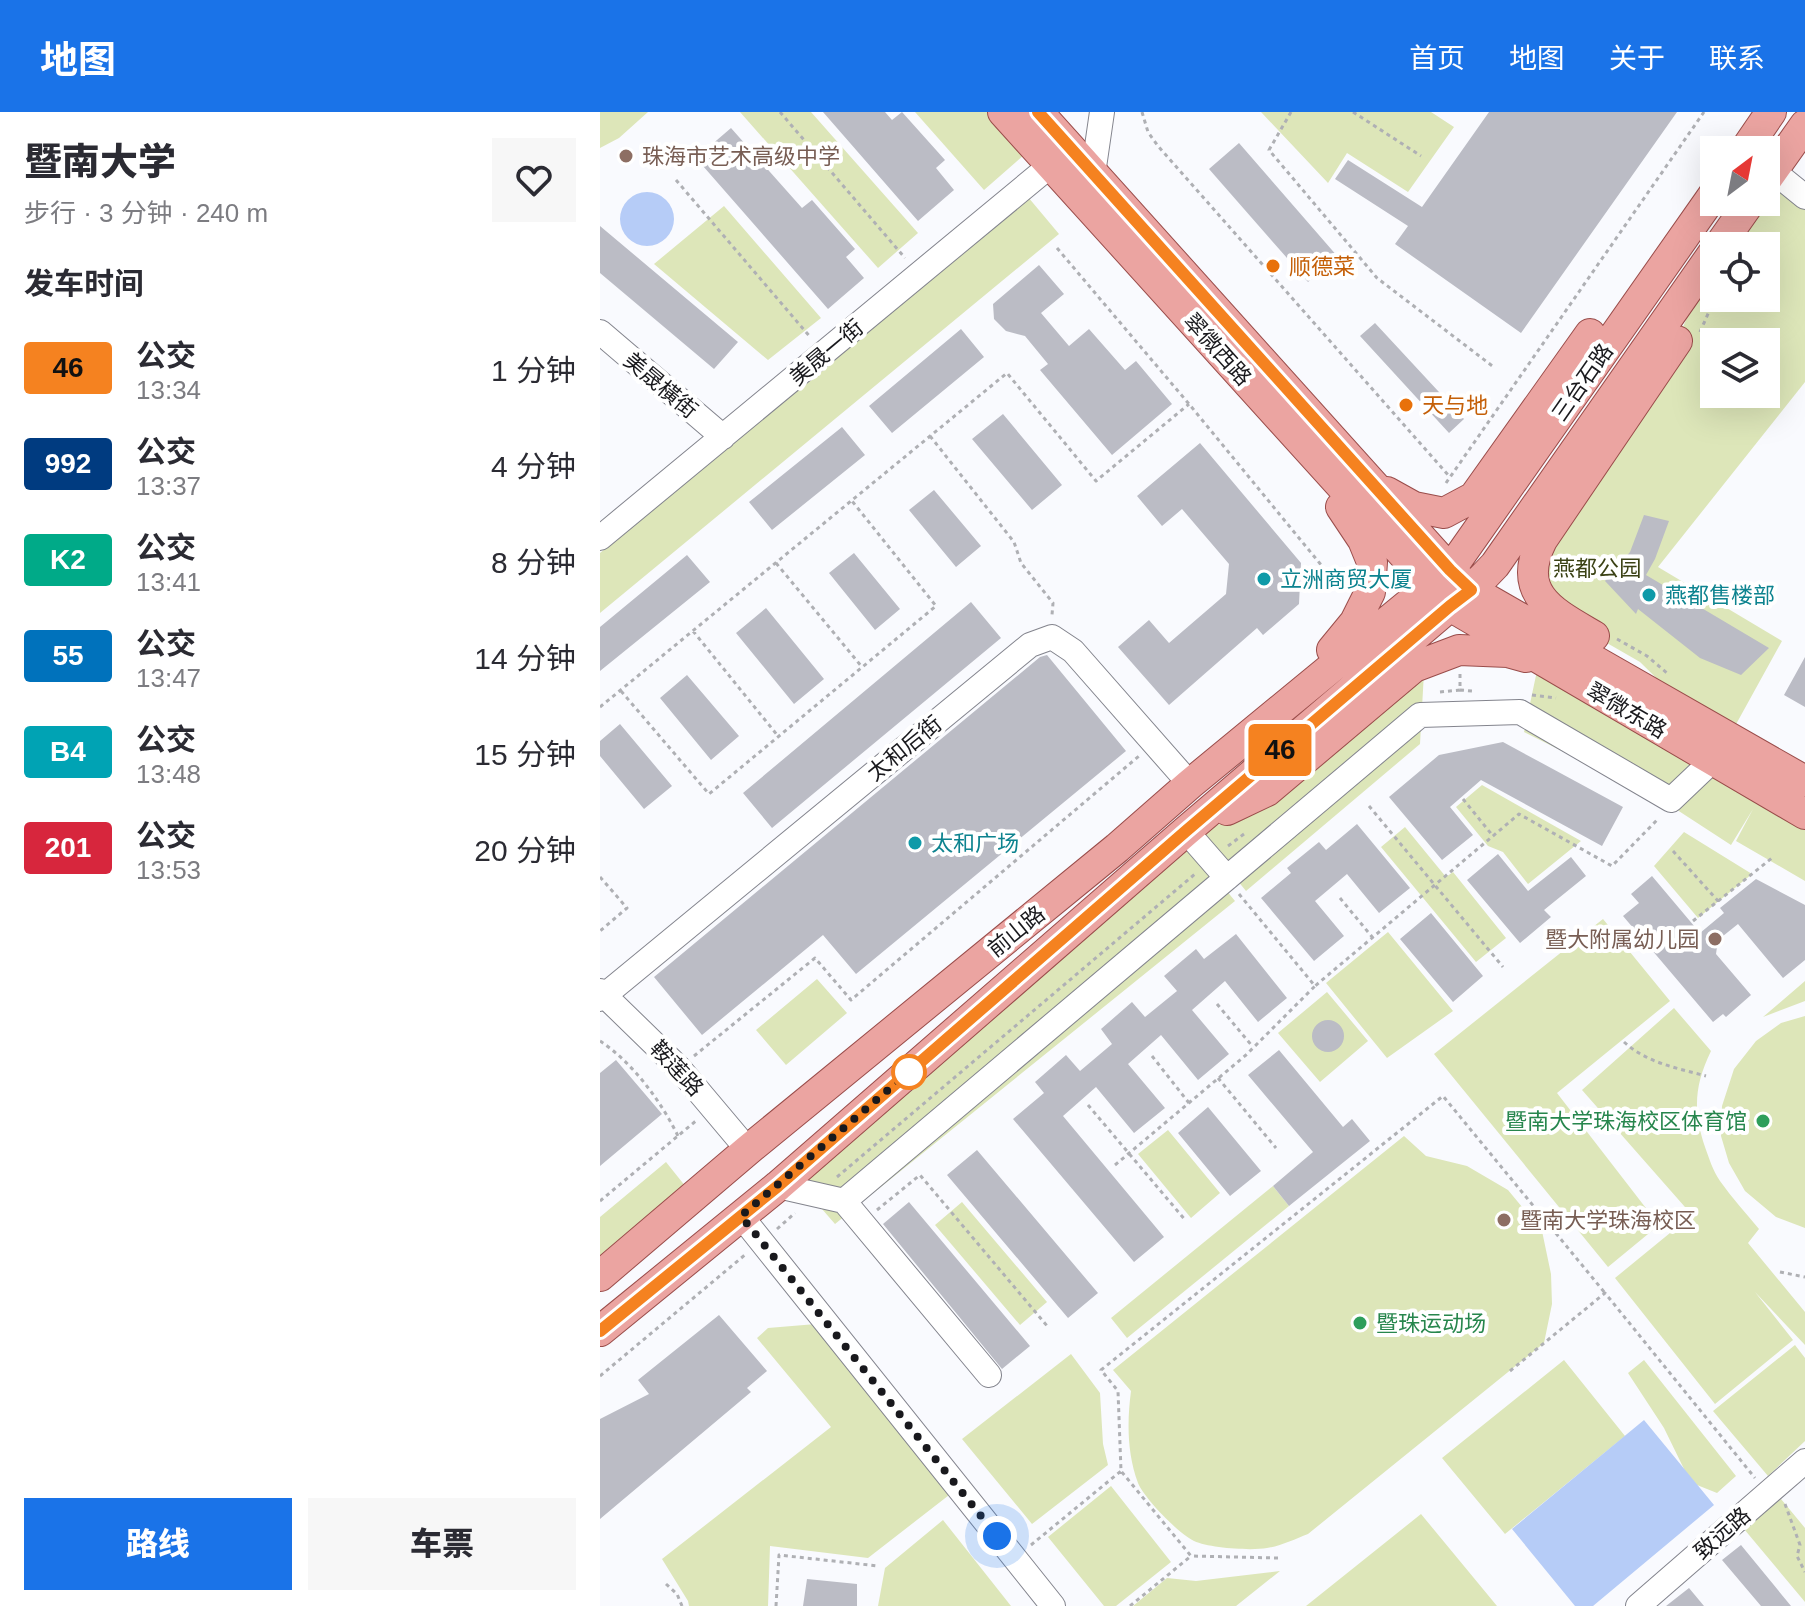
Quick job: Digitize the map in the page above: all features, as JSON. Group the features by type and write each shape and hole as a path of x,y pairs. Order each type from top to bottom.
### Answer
{"main road":[{"name":"翠微西路","path":"1003,112 1292,431 1451,588"},
{"name":"翠微西路","path":"1038,112 1372,484 1451,588"},
{"path":"1755,136 1771,112"},
{"path":"1780,160 1805,125"},
{"path":"1372,484 1414,507 1444,513 1474,497 1610,305 1700,210"},
{"name":"三台石路","path":"1451,588 1700,214"},
{"name":"三台石路","path":"1451,588 1495,565 1700,272"},
{"path":"1698,719 1640,662 1560,616 1543,600 1532,577 1542,540 1678,339 1700,287"},
{"path":"1284,707 1355,622 1370,592 1372,562 1363,540 1292,431"},
{"name":"翠微东路","path":"1451,588 1551,665 1805,814"},
{"name":"翠微东路","path":"1451,588 1698,719 1805,781"},
{"name":"前山路","path":"600,1276 1284,707 1451,588"},
{"name":"前山路","path":"600,1331 778,1186 1186,831 1451,588"},
{"path":"1186,831 1267,791 1414,667 1459,650 1508,652 1551,665"}],"street":[{"path":"1093,174 1102,112"},
{"name":"美晟一街","path":"600,538 1051,165"},
{"path":"1780,182 1805,197"},
{"name":"美晟橫街","path":"600,332 723,437"},
{"path":"1052,637 1073,651 1190,784"},
{"name":"太和后街","path":"601,995 1030,645 1052,637"},
{"path":"844,1201 1420,715 1520,712 1671,800 1713,760"},
{"path":"1186,831 1227,878"},
{"name":"鞍莲路","path":"601,995 679,1068 748,1150"},
{"path":"778,1186 844,1201 989,1375"},
{"path":"741,1216 1053,1606"},
{"name":"致远路","path":"1638,1606 1805,1461"}],"path":[{"path":"780,112 919,274"},
{"path":"1142,112 1148,132 1158,146 1450,477"},
{"path":"1291,112 1269,150 1377,278 1495,368"},
{"path":"1353,112 1421,156"},
{"path":"1444,513 1439,492 1704,112"},
{"path":"676,180 824,353"},
{"path":"1057,248 1331,577 1370,592"},
{"path":"1697,338 1709,312"},
{"path":"600,707 1007,373 1096,481 1189,404"},
{"path":"930,436 1014,542 1021,563 1053,603 1052,637"},
{"path":"620,691 709,794 936,606 852,501"},
{"path":"776,563 862,667"},
{"path":"693,631 778,736"},
{"path":"1608,633 1647,656 1668,675"},
{"path":"679,1068 815,958 851,1000 1154,743"},
{"path":"1463,799 1493,836"},
{"path":"1115,1165 1254,1048 1315,986 1519,814 1612,866 1657,821 1671,800"},
{"path":"1369,806 1503,967"},
{"path":"1673,851 1718,901"},
{"path":"1693,921 1772,858"},
{"path":"600,877 627,908 600,931"},
{"path":"1227,878 1315,986"},
{"path":"1340,898 1373,938"},
{"path":"1217,1004 1254,1048"},
{"path":"600,1041 619,1054 667,1113 678,1136"},
{"path":"1624,1042 1659,1063 1706,1076"},
{"path":"1152,1056 1189,1103"},
{"path":"1218,1078 1276,1148"},
{"path":"1191,1556 1121,1471 1118,1391 1101,1370 1443,1096 1786,1506 1800,1545 1797,1556 1805,1572"},
{"path":"1088,1105 1186,1221"},
{"path":"600,1201 712,1107"},
{"path":"862,1223 920,1175 1048,1327"},
{"path":"1780,1272 1805,1277"},
{"path":"1510,1371 1605,1293"},
{"path":"1015,1558 1121,1471"},
{"path":"776,1606 779,1555 878,1566"},
{"path":"1130,1606 1191,1556 1278,1558"},
{"path":"666,1584 677,1594 682,1606"}],"green space":[{"path":"600,112 648,112 619,138 600,148"},
{"path":"740,112 811,112 918,233 878,268"},
{"path":"915,112 988,112 1025,154 984,190"},
{"path":"1261,112 1431,112 1454,127 1408,192 1347,153 1328,183"},
{"name":"燕都公园","path":"1780,187 1805,197 1805,382 1658,567 1782,641 1729,737 1698,719 1640,662 1560,616 1536,557 1678,339 1700,286 1700,312 1780,312 1780,232 1729,232 1741,216 1780,216"},
{"path":"1028,197 1059,234 600,613 600,553"},
{"path":"724,206 821,318 768,360 654,264"},
{"path":"1538,666 1805,824 1805,881 1736,841 1753,809 1731,845 1668,804 1524,732"},
{"path":"1424,672 1420,744 1246,891 1199,833 1268,803"},
{"path":"1482,785 1581,841 1528,884 1503,852 1488,846 1456,807"},
{"path":"1405,827 1446,877 1453,872 1506,938 1476,962 1381,847"},
{"path":"1684,832 1752,874 1698,918 1654,866"},
{"path":"1184,839 1235,901 835,1224 795,1178"},
{"path":"1603,919 1670,1001 1557,1093 1659,1225 1608,1267 1434,1054"},
{"path":"1388,932 1453,1011 1387,1058 1326,983"},
{"path":"817,979 847,1013 786,1065 756,1030"},
{"path":"1805,981 1805,1001 1763,1017"},
{"path":"1327,992 1368,1041 1320,1082 1278,1033"},
{"path":"1674,1008 1711,1051 1698,1087 1697,1110 1701,1134 1713,1169 1759,1229 1748,1243 1805,1312 1805,1345 1755,1292 1793,1340 1715,1404 1615,1278 1692,1215 1582,1090"},
{"name":"暨南大学珠海校区体育馆","path":"1805,1016 1805,1228 1776,1217 1745,1191 1729,1163 1721,1136 1722,1106 1734,1069 1756,1041 1781,1023"},
{"path":"1168,1130 1220,1193 1191,1218 1138,1154"},
{"name":"暨珠运动场","path":"1404,1136 1426,1156 1467,1166 1508,1190 1542,1231 1551,1274 1552,1304 1544,1343 1308,1534 1260,1549 1219,1547 1194,1541 1163,1515 1138,1483 1129,1437 1131,1391 1113,1370"},
{"path":"666,1162 686,1187 600,1258 600,1217"},
{"path":"1273,1186 1289,1206 1127,1338 1111,1318"},
{"path":"962,1202 1047,1302 1020,1325 935,1225"},
{"path":"816,1324 953,1492 868,1558 770,1546 768,1606 689,1606 662,1559 831,1427 757,1338 768,1328"},
{"path":"1795,1345 1805,1358 1805,1441 1768,1476 1713,1411"},
{"path":"1071,1354 1100,1393 1103,1444 1108,1465 1032,1524 962,1439"},
{"path":"1564,1360 1625,1436 1505,1534 1442,1458"},
{"path":"1644,1360 1736,1476 1717,1493 1697,1485 1685,1471 1664,1428 1628,1373"},
{"path":"1111,1486 1171,1562 1116,1606 1104,1606 1048,1537"},
{"path":"1781,1499 1805,1528 1805,1602 1744,1529"},
{"path":"1421,1514 1497,1606 1306,1606"},
{"path":"943,1520 1011,1606 878,1606 885,1568"},
{"path":"1280,1571 1236,1606 1133,1606 1167,1578 1196,1581"}],"water":[{"path":"647,192 666,200 674,219 666,238 647,246 628,238 620,219 628,200"},
{"path":"1644,1420 1714,1505 1593,1606 1575,1606 1512,1529"}],"building":[{"path":"823,112 885,112 892,120 902,112 945,160 936,168 954,190 918,221"},
{"path":"1489,112 1677,112 1521,333 1395,244 1408,226 1335,179 1348,160 1422,207"},
{"path":"731,128 802,208 812,200 855,249 846,257 864,278 828,309 696,158"},
{"path":"1239,143 1338,257 1308,282 1209,169"},
{"path":"600,226 738,342 714,369 600,273"},
{"path":"1039,265 1064,294 1041,313 1069,346 1089,329 1125,370 1136,361 1172,404 1112,455 1040,370 1048,364 1025,336 1006,331 994,319 993,304"},
{"path":"1375,323 1464,419 1449,433 1360,336"},
{"path":"961,329 984,357 892,433 869,406"},
{"path":"1003,414 1062,485 1032,510 972,439"},
{"path":"842,427 865,455 772,530 749,502"},
{"name":"立洲商贸大厦","path":"1200,443 1301,563 1299,604 1263,635 1257,628 1169,705 1118,647 1149,620 1169,643 1226,594 1229,564 1182,509 1162,526 1137,496"},
{"path":"934,490 981,546 956,567 909,510"},
{"name":"燕都售楼部","path":"1644,515 1669,521 1646,575 1769,648 1741,675 1700,658 1638,609 1636,614 1605,581 1630,552"},
{"path":"854,553 900,609 875,630 829,573"},
{"path":"687,555 710,582 600,671 600,627"},
{"path":"971,602 1001,638 772,828 743,793"},
{"path":"766,608 824,679 794,704 736,633"},
{"name":"太和广场","path":"1047,655 1126,751 856,974 823,935 702,1035 654,977 1040,657"},
{"path":"1805,657 1805,707 1784,695"},
{"path":"687,675 739,736 711,760 660,698"},
{"path":"620,724 672,786 644,809 600,756 600,741"},
{"path":"1503,742 1623,807 1602,846 1481,780 1450,807 1473,835 1442,860 1389,797 1439,755"},
{"path":"1357,824 1410,888 1379,913 1347,874 1315,901 1344,936 1314,961 1261,898 1291,873 1287,868 1319,842 1326,850"},
{"path":"1498,854 1528,891 1571,857 1586,876 1544,910 1551,917 1520,943 1467,880"},
{"path":"1652,876 1700,933 1724,913 1720,908 1756,879 1805,905 1805,960 1783,978 1738,924 1718,940 1716,954 1751,995 1726,1017 1723,1014 1713,1022 1623,916 1639,903 1631,894"},
{"path":"1431,913 1483,976 1453,1002 1400,939"},
{"path":"1236,934 1287,998 1258,1022 1225,981 1192,1010 1229,1054 1198,1080 1161,1035 1128,1064 1165,1108 1134,1133 1096,1087 1063,1116 1164,1237 1134,1262 1013,1119 1044,1093 1035,1082 1066,1055 1080,1071 1112,1044 1101,1029 1132,1002 1145,1017 1177,991 1164,976 1196,949 1204,959"},
{"path":"1328,1020 1339,1025 1344,1036 1339,1047 1328,1052 1317,1047 1312,1036 1317,1025"},
{"path":"1279,1050 1343,1127 1352,1119 1370,1141 1289,1206 1273,1186 1313,1152 1248,1075"},
{"path":"616,1060 662,1114 600,1166 600,1073"},
{"path":"1208,1107 1261,1171 1230,1196 1178,1133"},
{"path":"977,1150 1098,1293 1068,1318 947,1175"},
{"path":"909,1202 1030,1346 1002,1369 883,1224"},
{"path":"719,1315 767,1371 747,1388 751,1392 600,1519 600,1419 649,1394 638,1380"},
{"path":"1741,1545 1791,1606 1761,1606 1722,1560"},
{"path":"807,1579 857,1584 857,1606 803,1606"},
{"path":"1689,1588 1704,1606 1666,1606"}],"bus line":[{"name":"46","path":"600,1331 778,1186 1186,831 1471,590 1038,112"}],"place":[{"name":"珠海市艺术高级中学","path":"626,156"},
{"name":"顺德菜","path":"1273,266"},
{"name":"天与地","path":"1406,405"},
{"name":"立洲商贸大厦","path":"1264,579"},
{"name":"燕都售楼部","path":"1649,595"},
{"name":"太和广场","path":"915,843"},
{"name":"暨大附属幼儿园","path":"1715,939"},
{"name":"暨南大学珠海校区体育馆","path":"1763,1121"},
{"name":"暨南大学珠海校区","path":"1504,1220"},
{"name":"暨珠运动场","path":"1360,1323"}],"route":[{"path":"909,1072 741,1216 997,1536"}]}
